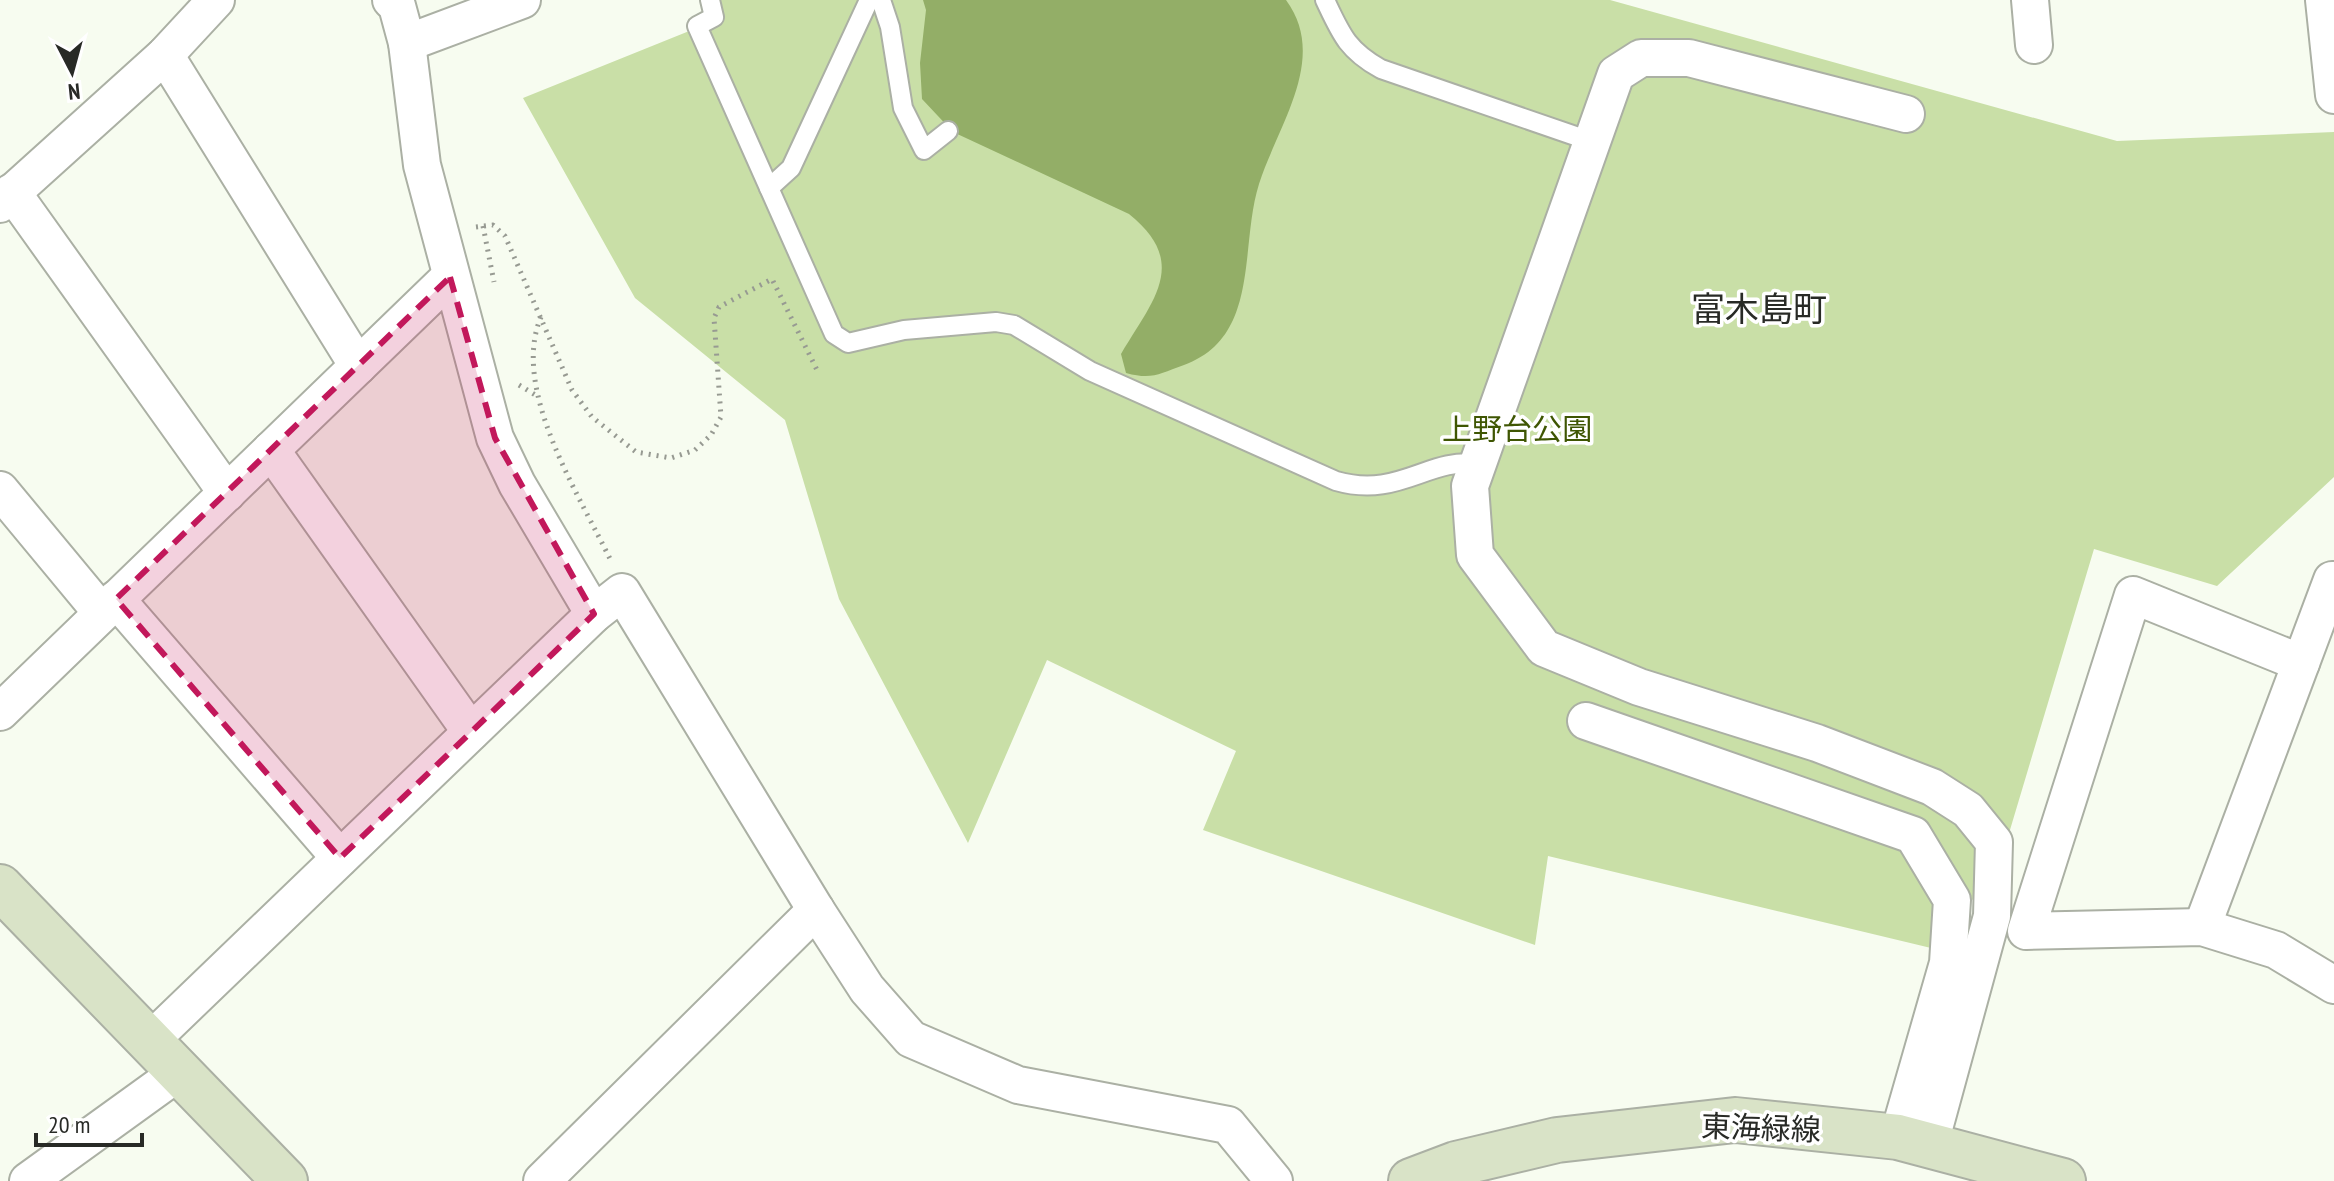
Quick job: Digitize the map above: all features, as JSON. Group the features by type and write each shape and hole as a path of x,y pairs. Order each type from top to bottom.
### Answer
{"main road":[{"path":"0,887 285,1181"},
{"name":"東海緑線","path":"1411,1181 1456,1164 1557,1140 1721,1121 1914,1140 2063,1181"}],"street":[{"path":"216,0 165,55 6,198 227,493"},
{"path":"391,0 397,6 407,43 422,165 450,277 495,438 517,484 608,603 867,989 911,1039 1018,1085 1228,1125 1274,1181"},
{"path":"407,43 522,0"},
{"path":"2030,0 2034,45"},
{"path":"2324,0 2334,95"},
{"path":"165,55 358,366"},
{"path":"1906,114 1689,58 1641,58 1616,74 1470,486 1475,555 1544,648 1639,687 1817,743 1932,787 1968,810 1994,842 1992,916 1914,1140"},
{"path":"0,712 450,277"},
{"path":"271,450 471,732"},
{"path":"0,490 340,858"},
{"path":"2202,927 2332,580 2334,583"},
{"path":"2301,663 2133,595 2039,882 2026,931 2202,927 2276,950 2334,985"},
{"path":"28,1181 165,1056 340,858 608,603"},
{"path":"1586,721 1913,835 1952,900 1948,963 1914,1140"},
{"path":"542,1181 816,910"}],"lane":[{"path":"710,0 714,17 697,26 834,334 848,343 904,330 996,322 1014,325 1090,371 1355,487 1383,487 1459,461 1478,464"},
{"path":"769,188 791,168 869,0"},
{"path":"881,0 890,27 903,108 924,150 948,131"},
{"path":"1325,0 1342,38 1357,56 1381,69 1590,141"}],"path":[{"path":"439,232 493,225 505,236 572,390 592,417 636,452 671,458 695,450 711,435 721,417 714,318 719,307 772,279 818,372"},
{"path":"541,317 533,335 534,373 541,412 618,575 608,603"}],"highlighted area":[{"path":"450,277 495,438 594,614 340,858 116,599"}],"green space":[{"name":"上野台公園","path":"714,0 1610,0 2117,141 2334,132 2334,477 2217,586 2094,549 1998,870 1931,948 1548,856 1535,945 1203,830 1236,751 1047,660 968,843 839,599 785,420 635,298 523,98 724,17"}],"shaded area":[{"path":"923,0 1286,0 1298,22 1303,45 1296,92 1259,184 1243,288 1236,312 1225,334 1209,352 1155,375 1126,373 1121,354 1154,299 1160,282 1162,266 1158,249 1129,214 953,132 922,99 920,63 926,10"}],"district":[{"name":"富木島町","path":"1759,308"}]}
